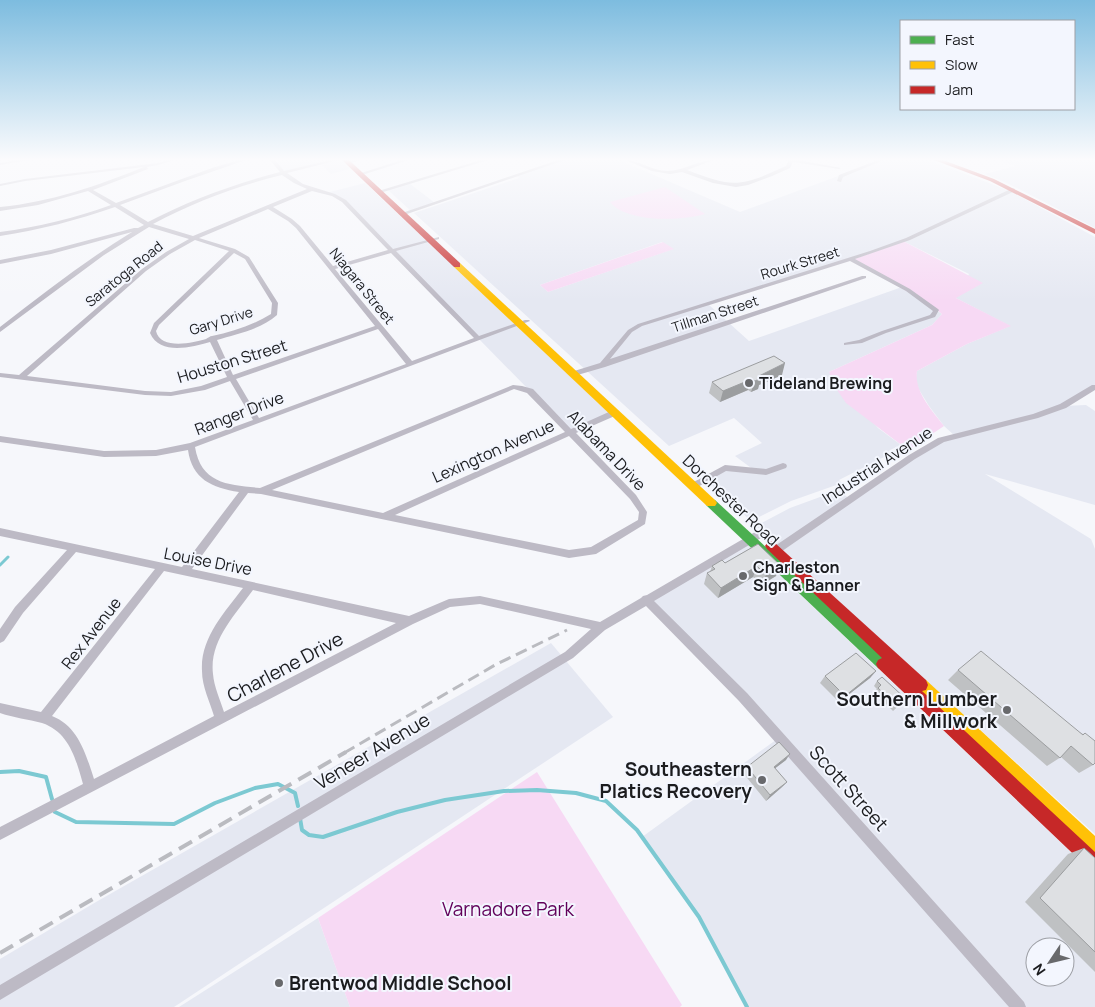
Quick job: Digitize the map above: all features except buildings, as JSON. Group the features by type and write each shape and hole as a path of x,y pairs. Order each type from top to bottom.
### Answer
{"main road":[{"name":"Dorchester Road","path":"398,207 754,537 1095,847"},
{"path":"1046,207 1095,232"},
{"name":"Dorchester Road","path":"578,373 614,413 697,484"},
{"name":"Dorchester Road","path":"772,553 1095,863"}],"street":[{"path":"0,209 19,207"},
{"path":"0,234 50,226 114,207"},
{"name":"Gary Drive","path":"119,207 149,225 233,250 248,258 275,303 276,310 274,314 264,321 186,345 173,346 159,341 153,335 152,330 156,324 233,250"},
{"path":"0,330 95,258 149,225 185,207"},
{"name":"Saratoga Road","path":"21,377 144,270 192,239 269,207"},
{"name":"Niagara Street","path":"269,207 290,220 410,364"},
{"path":"350,207 478,339"},
{"path":"405,213 423,207"},
{"name":"Rourk Street","path":"602,365 630,331 640,325 852,260 908,239 977,207"},
{"path":"0,262 101,240 149,225"},
{"path":"331,268 433,239"},
{"path":"846,344 860,342 884,332 925,320 933,316 936,310 908,290 852,260"},
{"name":"Tillman Street","path":"578,373 864,277"},
{"name":"Ranger Drive","path":"0,438 104,454 156,453 191,446 523,322"},
{"name":"Houston Street","path":"0,375 145,394 171,394 202,388 378,327"},
{"path":"212,338 231,377 257,421"},
{"name":"Alabama Drive","path":"191,446 196,465 204,477 220,485 261,491 569,554 593,551 642,522 643,512 633,497 530,391 513,387 261,491"},
{"name":"Industrial Avenue","path":"772,553 912,457 941,440 1035,416 1063,406 1095,387"},
{"name":"Lexington Avenue","path":"384,516 614,413"},
{"path":"697,484 725,468 766,472 783,466"},
{"path":"185,571 245,490"},
{"name":"Louise Drive","path":"0,532 162,568 251,585 409,622"},
{"name":"Veneer Avenue","path":"0,993 569,655 601,627 754,537"},
{"path":"0,638 19,610 74,548"},
{"name":"Rex Avenue","path":"43,718 162,568"},
{"path":"221,720 210,686 206,660 215,635 251,585"},
{"name":"Scott Street","path":"646,599 743,697 1019,1007"},
{"name":"Charlene Drive","path":"0,834 449,603 480,600 601,627"},
{"path":"0,708 14,713 43,718 66,730 74,742 90,788"}],"shaded area":[{"path":"350,207 390,207 610,414 571,433"},
{"path":"407,207 423,207 411,211"},
{"path":"432,207 728,207 740,212 754,207 1040,207 1095,237 1095,387 1064,406 1086,405 1095,411 1095,505 985,474 1091,539 1095,549 1095,834 756,526 790,508 831,493 839,491 850,499 912,457 955,436 944,426 915,383 917,371 967,344 1010,326 956,298 969,274 903,241 708,304 749,341 902,287 942,314 932,325 829,372 878,428 901,445 890,450 884,457 839,480 842,483 791,501 751,521 705,479 720,470 754,470 735,456 762,443 734,418 669,446 414,213","holes":["662,242 673,249 548,292 540,285"]},
{"path":"1054,207 1095,207 1095,228"},
{"path":"745,542 1095,875 1095,1007 747,1007 699,917 642,837 780,737 646,599"},
{"path":"551,643 613,717 174,1007 0,1007 0,959 96,902"},
{"name":"Brentwod Middle School","path":"318,918 350,1007 179,1007 256,958"}],"green space":[{"path":"616,207 695,207 705,214 669,219 641,217"},
{"path":"903,241 983,283 956,298 1011,326 967,344 917,371 918,386 921,393 944,426 908,450 846,403 835,387 829,372 932,325 942,314 931,305 852,260"},
{"path":"663,242 674,249 548,292 540,285"},
{"name":"Varnadore Park","path":"537,772 682,1005 680,1007 350,1007 318,918"}],"waterway":[{"path":"0,565 8,557"},
{"path":"0,772 19,771 46,777 52,799"},
{"path":"55,812 76,822 174,824 215,803 255,788 278,784 295,793 298,806"},
{"path":"300,818 302,830 309,835 323,837 397,812 445,800 504,791 537,790 576,793 606,801 637,830 699,917 747,1007"}],"railway":[{"path":"344,753 495,665 567,630"},
{"path":"0,953 346,752"}],"traffic: fast":[{"path":"711,503 883,664"}],"traffic: slow":[{"path":"457,265 711,503"},
{"path":"921,685 1095,847"}],"traffic: jam":[{"path":"395,207 457,265"},
{"path":"1045,207 1095,232"},
{"path":"771,546 921,685"},
{"path":"883,664 1095,863"}],"place":[{"name":"Tideland Brewing","path":"749,383"},
{"name":"Charleston Sign & Banner","path":"743,576"},
{"name":"Southern Lumber & Millwork","path":"1007,710"},
{"name":"Southeastern Platics Recovery","path":"762,780"},
{"name":"Brentwod Middle School","path":"279,983"}]}
